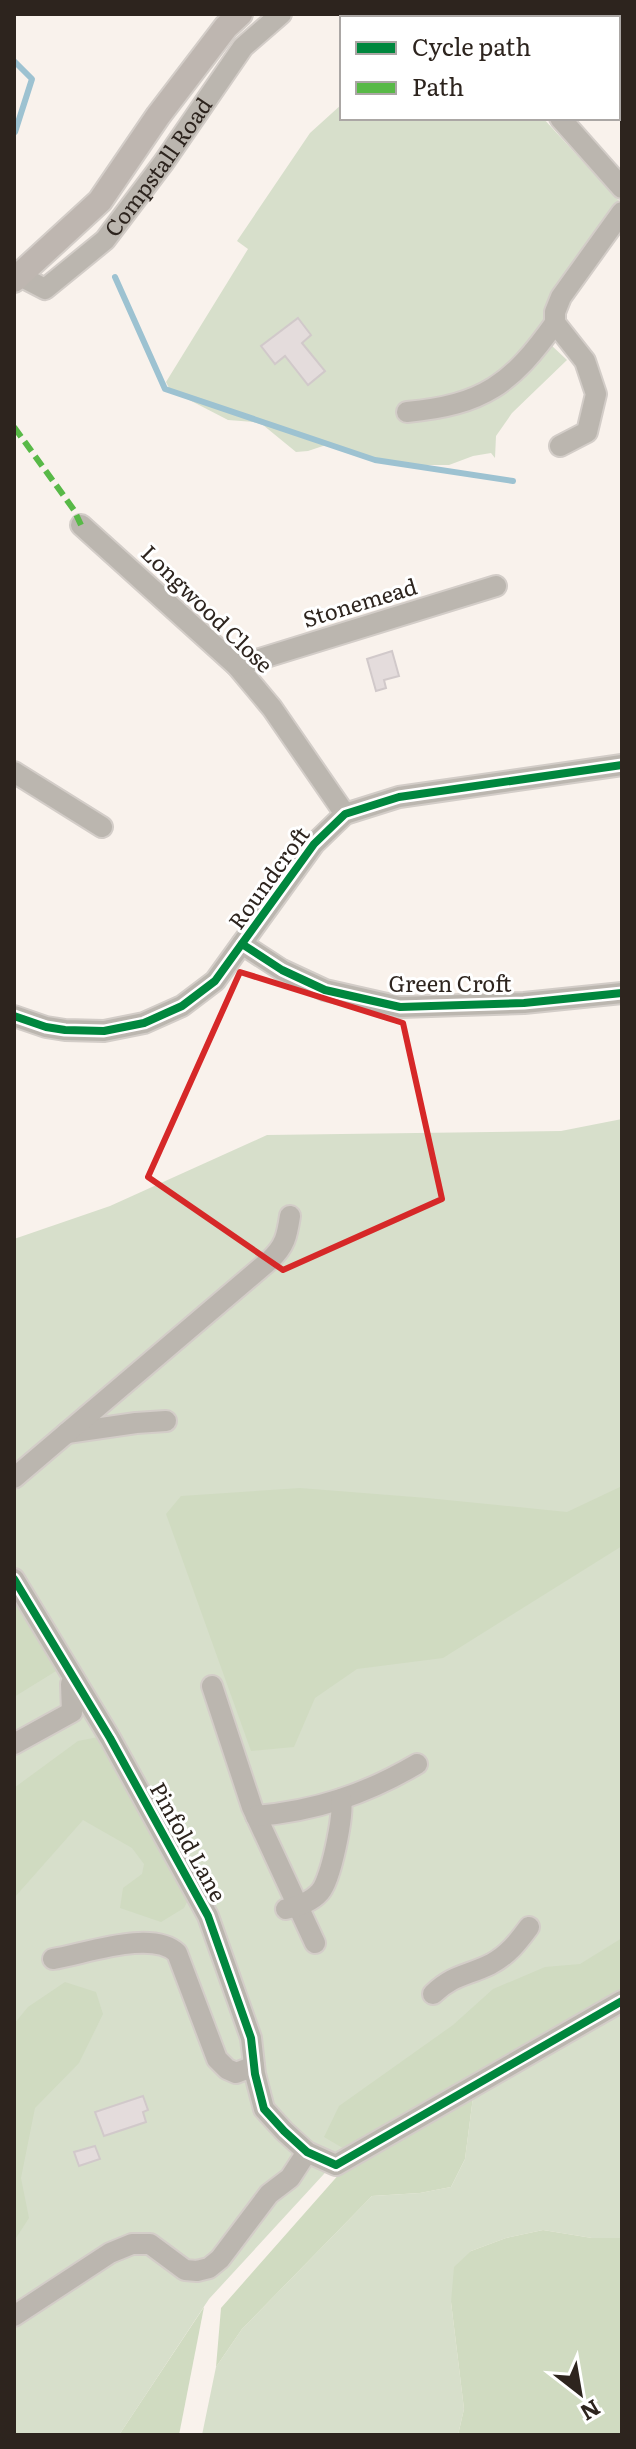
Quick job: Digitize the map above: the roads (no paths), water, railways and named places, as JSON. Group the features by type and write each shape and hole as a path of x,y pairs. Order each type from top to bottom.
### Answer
{"main road":[{"name":"Compstall Road","path":"17,278 100,201 227,18"}],"street":[{"name":"Compstall Road","path":"17,278 45,289 105,240 164,162 243,47 281,14"},
{"path":"562,120 622,188"},
{"path":"407,412 434,410 485,394 507,381 530,357 555,323 555,312 561,297 622,212"},
{"path":"555,323 585,361 596,394 587,432 560,446"},
{"name":"Longwood Close","path":"81,525 237,666 272,708 345,814"},
{"name":"Stonemead","path":"237,666 496,586"},
{"name":"Roundcroft","path":"14,1016 46,1027 85,1031 144,1023 182,1006 215,981 314,844 345,814 399,797 622,765"},
{"path":"14,772 102,827"},
{"name":"Green Croft","path":"242,944 282,970 325,990 400,1007 524,1003 622,993"},
{"path":"14,1478 282,1248 287,1239 290,1216"},
{"path":"67,1433 166,1421"},
{"name":"Pinfold Lane","path":"14,1579 110,1738 208,1916 251,2038 264,2109 307,2152 336,2165 622,2001"},
{"path":"14,1744 72,1712 71,1684 74,1679"},
{"path":"212,1686 256,1816 292,1908 315,1943"},
{"path":"256,1816 290,1813 341,1799 382,1785 417,1764"},
{"path":"292,1908 319,1894 324,1886 339,1833 343,1808 341,1799"},
{"path":"433,1994 453,1978 491,1964 505,1955 529,1927"},
{"path":"53,1959 126,1943 169,1946 177,1953 217,2059 236,2073 254,2066"},
{"path":"14,2316 110,2253 132,2244 150,2244 185,2270 209,2268 220,2259 269,2194 290,2178 307,2152"}],"waterway":[{"path":"14,61 32,79 15,132"},
{"path":"115,277 165,389 375,460 513,481"}]}
